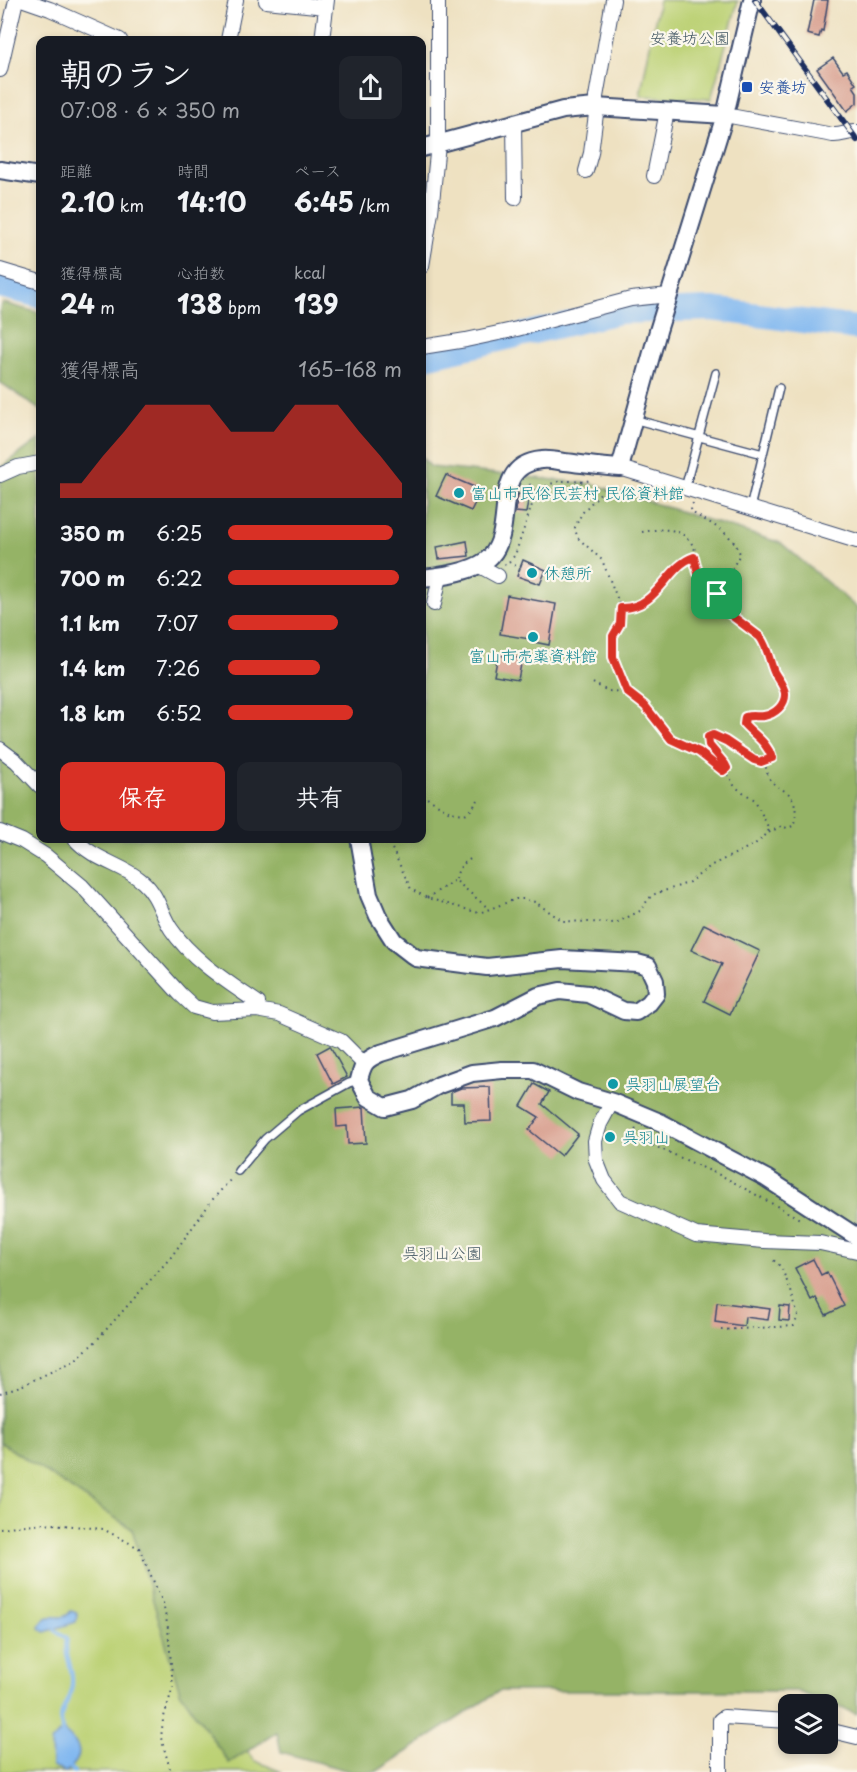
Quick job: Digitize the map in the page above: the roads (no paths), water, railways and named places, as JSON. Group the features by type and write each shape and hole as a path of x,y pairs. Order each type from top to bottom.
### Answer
{"street":[{"path":"0,70 16,0"},
{"path":"24,0 50,9 89,34"},
{"path":"229,36 236,0"},
{"path":"426,242 438,144 438,0"},
{"path":"586,171 591,153 595,106 613,0"},
{"path":"613,467 633,419 725,115 752,0"},
{"path":"266,1 327,4 323,36"},
{"path":"426,147 563,110 595,106 725,115 833,135 857,132"},
{"path":"654,176 668,111"},
{"path":"514,123 515,198"},
{"path":"0,170 36,175"},
{"path":"0,270 36,281"},
{"path":"426,346 517,329 631,299 669,295"},
{"path":"426,578 488,571 489,558 499,545 502,533 507,489 517,469 543,459 613,467 857,541"},
{"path":"0,475 18,467 36,464"},
{"path":"434,604 440,576"},
{"path":"0,749 16,761 36,782"},
{"path":"0,832 22,841 46,856 82,886 194,1007 212,1012 257,1010 279,1014 341,1041 361,1072 368,1097 385,1107 412,1100 439,1085 472,1073 533,1070 578,1092 612,1102 662,1123 766,1178 857,1237"},
{"path":"79,843 90,853 133,874 146,884 158,902 170,928 184,946 258,1003 257,1010"},
{"path":"360,843 369,895 378,916 394,941 416,958 487,967 562,959 638,963 648,966 655,981 656,994 649,1004 636,1012 624,1011 588,994 560,991 538,996 495,1018 381,1053 368,1059 361,1072"},
{"path":"612,1102 600,1124 595,1141 596,1160 604,1180 620,1201 696,1235 820,1243 857,1251"},
{"path":"720,1772 720,1720 724,1717 778,1720"},
{"path":"838,1732 857,1737"}],"lane":[{"path":"691,490 699,437 716,373"},
{"path":"750,508 779,388"},
{"path":"633,419 764,454"},
{"path":"238,1171 265,1139 298,1111 349,1083 361,1072"}],"water":[{"path":"71,1611 77,1613 76,1622 45,1632 39,1627 47,1618 63,1617"},
{"path":"64,1731 75,1742 79,1752 76,1761 66,1772 52,1767 51,1742"}],"waterway":[{"path":"0,286 36,295"},
{"path":"426,357 619,312 712,309 857,328"},
{"path":"55,1630 67,1638 66,1650 72,1672 70,1693 61,1715 62,1732"},
{"path":"71,1768 74,1772"}],"railway":[{"path":"755,0 857,140"}],"place":[{"name":"安養坊","path":"747,87"},
{"name":"富山市民俗民芸村 民俗資料館","path":"459,493"},
{"name":"休憩所","path":"532,573"},
{"name":"富山市売薬資料館","path":"533,637"},
{"name":"呉羽山展望台","path":"613,1084"},
{"name":"呉羽山","path":"610,1137"}],"park label":[{"name":"安養坊公園","path":"690,38"},
{"name":"呉羽山公園","path":"442,1253"}]}
